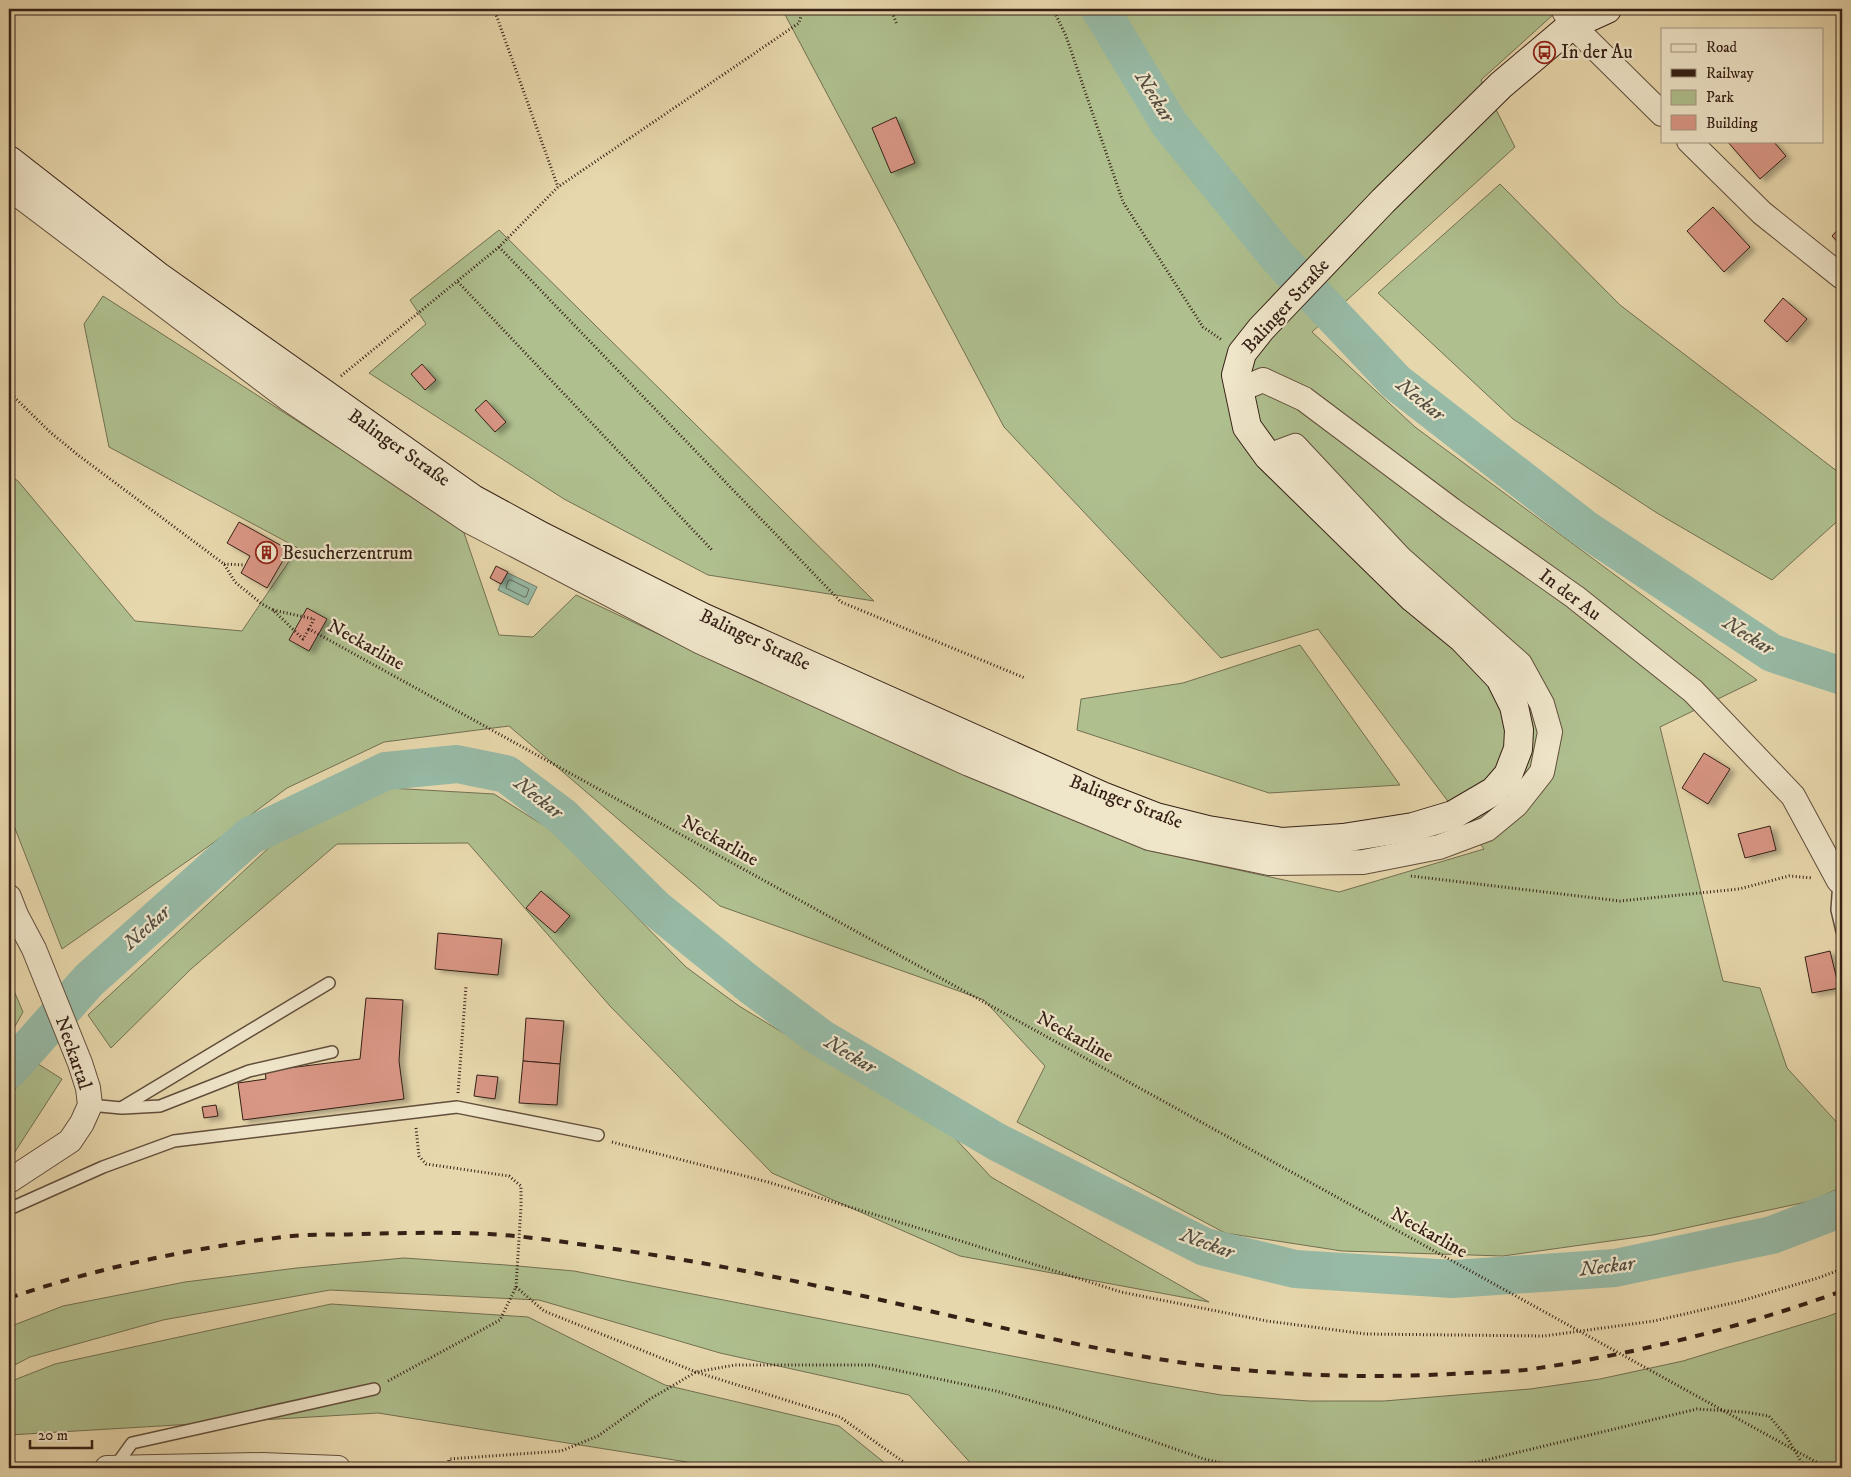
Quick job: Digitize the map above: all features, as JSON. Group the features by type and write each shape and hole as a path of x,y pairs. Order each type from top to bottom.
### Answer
{"main road":[{"name":"Balinger Straße","path":"9,160 159,277 321,392 473,499 541,536 711,621 1102,796 1156,817 1208,830 1282,842 1343,838 1413,827 1453,816 1494,791 1508,775 1518,749 1519,730 1516,714 1511,699 1500,678 1463,638 1414,598 1268,456 1247,427 1236,375 1242,353 1261,329 1383,202 1567,17 1607,9"}],"street":[{"path":"1567,17 1661,113"},
{"path":"1690,142 1762,213 1842,277"},
{"path":"9,188 287,398 469,521 701,642 969,764 1149,838 1269,863 1363,862 1439,847 1487,829 1516,805 1542,772 1550,732 1542,704 1520,664 1400,558 1295,446 1268,456"},
{"name":"In der Au","path":"1239,390 1263,380 1304,399 1452,510 1575,597 1693,690 1792,796 1840,881"},
{"name":"Neckartal","path":"9,1181 70,1141 82,1123 90,1105 88,1088 80,1063 34,949 11,911"},
{"path":"106,1468 262,1464 338,1468"}],"lane":[{"path":"1840,881 1837,910 1842,931"},
{"path":"121,1108 329,983"},
{"path":"90,1105 121,1108 160,1106 249,1071 332,1052"},
{"path":"9,1209 103,1167 174,1141 458,1107 598,1135"},
{"path":"114,1468 132,1443 374,1388"}],"path":[{"path":"494,9 558,187"},
{"path":"321,392 499,247 558,187 798,23 803,9"},
{"path":"890,9 897,25"},
{"path":"1053,9 1066,36 1124,202 1203,328 1242,353"},
{"path":"499,247 841,602 1026,678"},
{"path":"458,282 712,550"},
{"name":"Neckarline","path":"9,392 50,432 78,455 223,564 235,582 262,604 273,610 303,639 314,619 273,610"},
{"path":"223,564 245,565"},
{"name":"Neckarline","path":"309,629 1827,1468"},
{"path":"1404,876 1620,901 1739,889 1789,876 1840,881"},
{"path":"458,1107 466,986"},
{"path":"374,1388 500,1320 516,1287 521,1186 509,1176 426,1164 419,1156 414,1112"},
{"path":"598,1135 610,1142 768,1182 1121,1292 1267,1320 1366,1334 1544,1336 1645,1322 1741,1301 1842,1269"},
{"path":"516,1287 544,1311 696,1372 840,1417 912,1468"},
{"path":"448,1468 449,1459 561,1451 598,1436 650,1399 696,1372 735,1365 872,1365 996,1392 1060,1409 1204,1458 1245,1468"},
{"path":"1430,1468 1478,1462 1697,1409 1744,1412 1769,1416 1786,1436 1805,1468"}],"green space":[{"path":"782,9 1553,9 1555,13 1481,80 1515,147 1312,332 1415,427 1757,680 1660,727 1723,981 1760,988 1787,1068 1842,1128 1842,1187 1811,1201 1653,1235 1503,1256 1342,1251 1225,1233 1017,1122 1045,1066 984,1000 720,906 509,726 384,742 287,788 209,846 62,949 9,813 9,475 18,481 135,621 242,631 298,548 109,447 84,324 103,296 462,527 499,635 533,637 576,595 726,666 1151,851 1339,892 1484,849 1318,629 1221,658 1004,427"},
{"path":"1500,184 1620,305 1842,475 1842,517 1772,580 1657,513 1513,419 1378,293"},
{"path":"499,230 874,601 708,575 564,499 369,373 426,324 410,300"},
{"path":"1300,645 1400,785 1269,793 1077,730 1081,699 1183,683"},
{"path":"389,788 494,794 551,830 686,967 739,1006 953,1136 991,1177 1209,1302 960,1256 772,1173 610,1006 468,843 337,844 191,969 111,1048 88,1015 274,843"},
{"path":"9,979 23,1012 9,1037"},
{"path":"35,1062 62,1079 9,1161 9,1097"},
{"path":"404,1258 574,1271 1151,1383 1221,1395 1309,1401 1384,1401 1530,1389 1600,1379 1683,1361 1842,1311 1842,1468 975,1468 909,1395 720,1353 539,1300 330,1290 163,1320 30,1357 9,1368 9,1327 63,1306 185,1282 297,1268"},
{"path":"331,1304 528,1317 665,1385 839,1426 891,1468 725,1468 378,1413 9,1435 9,1382 55,1364"}],"water":[{"path":"506,572 537,587 528,605 498,590"}],"building":[{"path":"896,117 915,163 891,173 872,128"},
{"path":"1728,142 1774,142 1786,156 1760,179"},
{"path":"1713,207 1750,247 1724,272 1687,231"},
{"path":"1842,225 1842,247 1832,236"},
{"path":"1783,298 1807,319 1787,342 1764,321"},
{"path":"422,364 436,380 425,390 411,374"},
{"path":"486,400 506,422 495,432 475,410"},
{"name":"Besucherzentrum","path":"239,522 289,550 267,588 241,573 250,556 227,543"},
{"path":"496,566 508,572 501,584 490,578"},
{"path":"307,608 327,619 309,651 289,640"},
{"path":"1704,753 1730,769 1708,804 1682,788"},
{"path":"1770,826 1776,850 1745,858 1738,834"},
{"path":"541,891 570,916 555,933 526,908"},
{"path":"438,933 502,939 498,975 435,969"},
{"path":"1830,951 1839,988 1812,993 1805,957"},
{"path":"366,998 403,1000 399,1061 404,1099 243,1120 238,1083 266,1079 265,1071 360,1059"},
{"path":"526,1018 564,1021 560,1064 523,1061"},
{"path":"523,1061 560,1064 557,1105 519,1103"},
{"path":"477,1075 498,1077 495,1099 474,1096"},
{"path":"216,1105 218,1116 204,1118 202,1107"}],"waterway":[{"name":"Neckar","path":"1100,9 1170,125 1278,257 1396,382 1584,528 1772,653 1842,676"},
{"name":"Neckar","path":"9,1070 89,980 250,836 386,771 457,764 506,774 563,817 655,908 749,984 821,1038 997,1142 1205,1247 1295,1269 1453,1279 1615,1268 1772,1235 1842,1208"}],"railway":[{"path":"9,1298 78,1277 184,1252 292,1236 423,1233 489,1234 600,1247 720,1266 888,1301 1080,1345 1176,1362 1286,1373 1377,1376 1518,1371 1605,1357 1725,1328 1842,1291"}],"place":[{"name":"In der Au","path":"1545,52"},
{"name":"Besucherzentrum","path":"266,553"}]}
